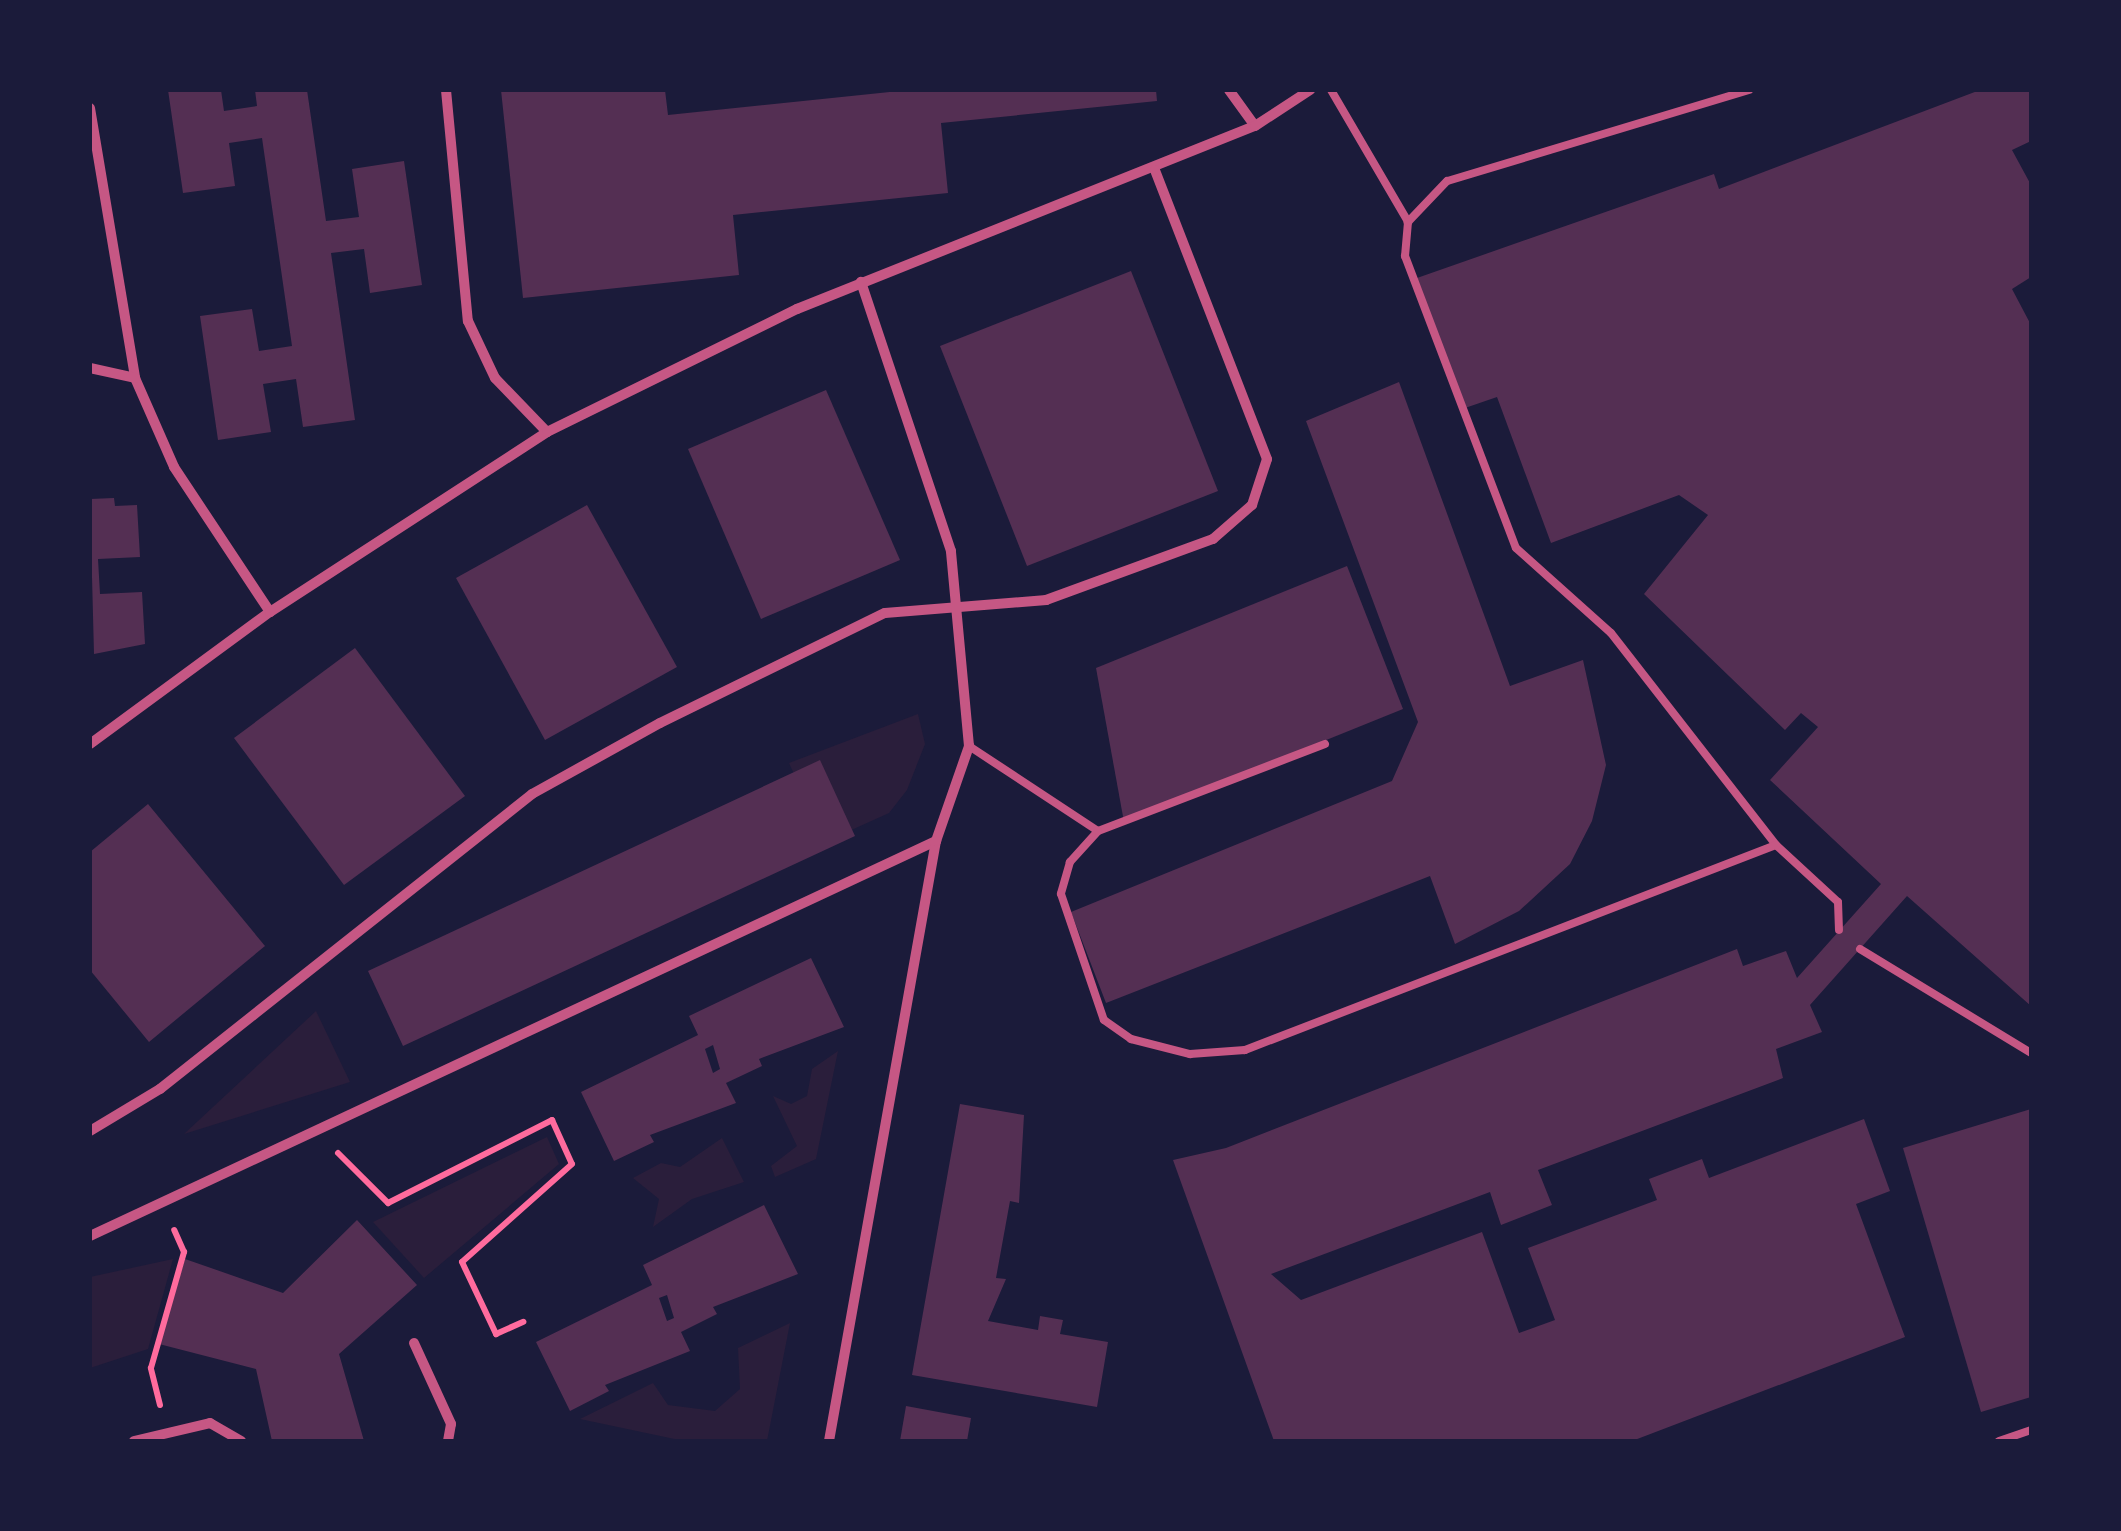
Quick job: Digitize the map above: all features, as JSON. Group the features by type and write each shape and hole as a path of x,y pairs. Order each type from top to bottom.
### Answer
{"street":[{"path":"446,90 468,321 495,378 547,432"},
{"path":"1229,90 1255,126"},
{"path":"90,744 270,612 547,432 862,282 1155,170 1255,126 1297,93 1310,90"},
{"path":"90,108 135,378 174,467 270,612"},
{"path":"90,1131 160,1089 532,794 885,613 960,612 1046,600 1213,539 1252,505 1267,459 1155,170"},
{"path":"829,1441 936,842 968,746 960,612 951,551 862,282"},
{"path":"90,368 135,378"},
{"path":"90,1236 319,1134 936,842"},
{"path":"414,1343 452,1424 448,1441"},
{"path":"134,1441 210,1423 241,1441"}],"lane":[{"path":"1331,90 1408,222 1406,256 1516,548 1612,633 1776,845 1838,902 1839,930"},
{"path":"1408,222 1447,180 1749,90"},
{"path":"1324,744 1098,831 1070,862 1061,894 1104,1020 1131,1039 1190,1054 1244,1050 1776,845"},
{"path":"968,746 1098,831"},
{"path":"1860,949 2031,1053"},
{"path":"1999,1441 2031,1430"}],"path":[{"path":"319,1134 388,1203 552,1120 572,1164 462,1262 496,1334 523,1322"},
{"path":"151,1368 184,1252"}],"shaded area":[{"path":"918,714 925,744 907,790 889,813 825,842 789,763"},
{"path":"316,1011 350,1082 184,1134"},
{"path":"838,1051 816,1159 775,1177 771,1166 797,1146 773,1096 791,1104 807,1096 812,1069"},
{"path":"547,1137 559,1164 424,1278 373,1222"},
{"path":"722,1138 744,1182 692,1199 653,1227 659,1199 633,1178 661,1163 680,1167"},
{"path":"173,1259 148,1349 90,1368 90,1277"},
{"path":"790,1323 767,1441 684,1441 580,1419 653,1383 668,1405 715,1411 740,1389 738,1348"}],"building":[{"path":"168,90 221,90 224,111 257,106 255,90 307,90 326,221 359,217 352,169 404,161 422,285 370,293 364,249 331,253 355,420 303,427 296,379 263,384 271,432 218,440 200,316 252,309 259,351 292,346 262,138 229,143 235,186 183,193"},
{"path":"501,90 665,90 668,115 909,90 1156,90 1157,101 941,123 948,193 733,215 739,275 523,298"},
{"path":"1980,90 2031,90 2031,141 2012,150 2031,185 2031,277 2012,289 2031,325 2031,1006 1907,896 1810,1005 1822,1032 1776,1049 1783,1078 1538,1170 1552,1205 1501,1225 1490,1192 1271,1274 1301,1300 1482,1232 1519,1333 1555,1320 1528,1248 1657,1200 1649,1179 1702,1159 1709,1178 1864,1119 1890,1191 1856,1204 1905,1337 1632,1441 1274,1441 1173,1160 1226,1148 1737,949 1743,966 1786,951 1797,978 1881,884 1770,780 1818,727 1801,713 1785,730 1644,594 1708,515 1679,495 1551,543 1497,397 1465,408 1417,278 1714,174 1719,189"},
{"path":"1131,271 1218,491 1027,566 940,346"},
{"path":"1399,382 1510,686 1583,660 1606,765 1592,821 1570,864 1519,911 1455,944 1430,876 1106,1003 1071,912 1392,781 1418,722 1306,421"},
{"path":"826,390 900,560 761,619 688,449"},
{"path":"114,498 115,506 137,505 140,557 98,559 100,594 142,592 145,644 94,654 90,499"},
{"path":"587,505 677,667 545,740 456,578"},
{"path":"1347,566 1403,709 1124,822 1096,668"},
{"path":"355,648 465,796 344,885 234,738"},
{"path":"820,760 855,836 403,1046 368,971"},
{"path":"148,804 265,946 149,1042 90,970 90,852"},
{"path":"811,958 844,1027 759,1059 762,1066 726,1083 736,1103 650,1135 654,1142 614,1161 581,1092 698,1035 689,1016","holes":["713,1045 720,1069 713,1073 705,1049"]},
{"path":"960,1104 1024,1115 1019,1203 1010,1201 996,1278 1006,1279 988,1321 1038,1330 1040,1316 1063,1320 1060,1334 1108,1342 1097,1407 912,1375"},
{"path":"2031,1109 2031,1397 1981,1412 1903,1148"},
{"path":"764,1205 798,1274 713,1307 717,1314 681,1332 690,1351 605,1385 609,1391 570,1411 536,1342 652,1285 643,1265","holes":["667,1295 674,1318 667,1321 659,1298"]},
{"path":"357,1220 417,1285 339,1354 364,1441 272,1441 256,1369 159,1344 185,1259 283,1293"},
{"path":"906,1406 971,1418 967,1441 900,1441"}]}
